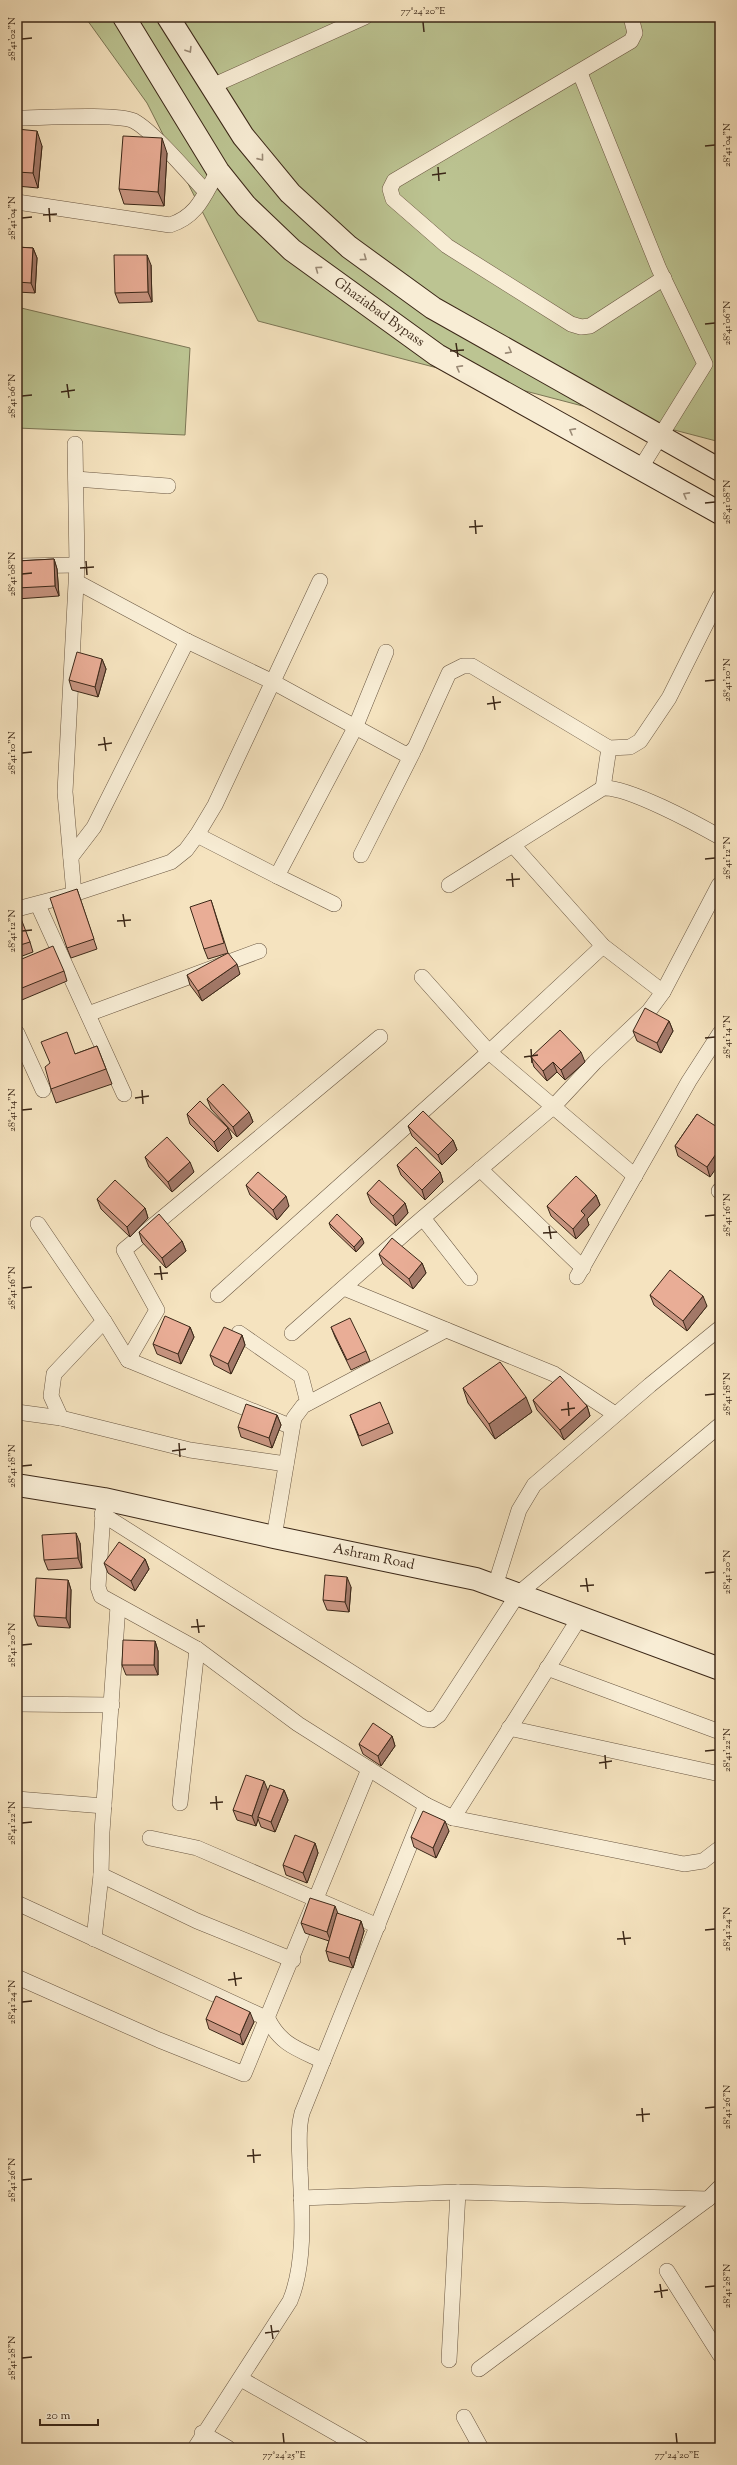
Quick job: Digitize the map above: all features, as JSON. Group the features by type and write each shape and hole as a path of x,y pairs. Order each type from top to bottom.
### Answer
{"main road":[{"name":"Ghaziabad Bypass","path":"124,17 218,171 246,206 292,250 437,355 720,513"},
{"path":"168,17 243,136 290,193 349,247 433,308 720,470"},
{"name":"Ashram Road","path":"17,1485 103,1507 274,1537 476,1579 720,1669"}],"street":[{"path":"212,86 365,17"},
{"path":"631,17 635,33 631,41 580,73 394,180 390,189 391,195 447,246 571,324 581,327 590,326 664,278"},
{"path":"580,73 664,278 705,365 640,469"},
{"path":"17,118 115,117 133,121 158,142 206,192"},
{"path":"17,202 170,225 184,221 194,214 218,171"},
{"path":"74,894 65,792 78,565 75,444"},
{"path":"76,479 168,486"},
{"path":"17,566 78,565"},
{"path":"17,909 74,894 171,862 186,850 197,836 214,805 320,581"},
{"path":"77,582 187,641 273,682 403,753 412,752"},
{"path":"361,856 449,673 463,666 472,666 609,748 630,747 640,741 668,698 720,596"},
{"path":"71,857 94,827 187,641"},
{"path":"277,876 355,728 386,652"},
{"path":"603,788 609,748"},
{"path":"450,885 603,788 617,789 685,818 720,837"},
{"path":"197,836 334,904"},
{"path":"513,845 603,946 663,992"},
{"path":"292,1333 553,1107 595,1062 649,1011 663,992 719,885"},
{"path":"38,904 124,1094"},
{"path":"218,1295 489,1052 603,946"},
{"path":"88,1014 259,951"},
{"path":"422,977 489,1052 635,1176"},
{"path":"17,1033 44,1090"},
{"path":"480,1169 580,1272 689,1082 720,1033"},
{"path":"128,1360 158,1310 124,1250 380,1038"},
{"path":"423,1218 470,1278"},
{"path":"38,1224 104,1321 128,1360 292,1427"},
{"path":"344,1288 554,1374 615,1414"},
{"path":"61,1418 51,1396 54,1374 104,1321"},
{"path":"495,1586 519,1510 525,1497 534,1485 615,1414 720,1328"},
{"path":"274,1537 294,1418 308,1403 446,1330"},
{"path":"239,1333 301,1376 308,1403"},
{"path":"17,1412 61,1418 190,1450 286,1464"},
{"path":"716,1855 703,1861 684,1864 453,1818 426,1805 298,1724 197,1649 118,1606 101,1596 98,1592 103,1507 425,1719 432,1720 439,1715 518,1594 720,1425"},
{"path":"94,1939 101,1875 104,1806 118,1606"},
{"path":"453,1818 580,1617"},
{"path":"180,1802 197,1649"},
{"path":"547,1668 720,1732"},
{"path":"17,1704 112,1705"},
{"path":"509,1728 720,1774"},
{"path":"17,1977 159,2040 244,2074 293,1960 314,1899 369,1769"},
{"path":"17,1799 104,1806"},
{"path":"195,2448 202,2433 241,2379 290,2301 296,2286 299,2272 302,2198 300,2122 307,2098 426,1805"},
{"path":"150,1838 197,1848 378,1926"},
{"path":"101,1875 197,1921 293,1960"},
{"path":"18,1906 94,1939 268,2019 276,2035 290,2045 323,2061"},
{"path":"479,2369 708,2199 720,2186"},
{"path":"302,2198 458,2192 708,2199"},
{"path":"449,2360 458,2192"},
{"path":"666,2271 720,2355"},
{"path":"241,2379 362,2448"},
{"path":"464,2416 481,2448"},
{"path":"202,2433 228,2448"}],"green space":[{"path":"85,17 720,17 720,442 258,321 147,103"},
{"path":"17,307 190,348 185,435 17,428"}],"building":[{"path":"17,129 37,131 33,173 17,172"},
{"path":"123,136 162,138 158,192 119,189"},
{"path":"17,247 33,248 31,283 17,282"},
{"path":"114,255 147,255 148,292 115,293"},
{"path":"54,559 55,586 17,588 17,561"},
{"path":"77,652 102,659 95,687 69,680"},
{"path":"77,889 94,939 67,948 50,898"},
{"path":"211,900 224,943 204,949 190,907"},
{"path":"20,916 30,942 17,946 17,917"},
{"path":"53,946 64,971 17,990 17,961"},
{"path":"228,953 237,964 198,991 187,975"},
{"path":"645,1008 669,1021 657,1043 633,1031"},
{"path":"560,1030 581,1052 561,1070 553,1062 543,1071 531,1057"},
{"path":"67,1032 75,1054 97,1046 106,1069 51,1089 45,1067 50,1063 41,1042"},
{"path":"223,1084 249,1112 233,1127 207,1099"},
{"path":"200,1101 228,1128 214,1142 187,1114"},
{"path":"423,1111 453,1140 438,1155 408,1126"},
{"path":"697,1114 720,1129 720,1148 707,1167 675,1146"},
{"path":"167,1137 190,1162 168,1182 145,1157"},
{"path":"416,1147 440,1172 422,1190 397,1165"},
{"path":"258,1172 286,1196 273,1210 246,1185"},
{"path":"576,1176 596,1195 581,1211 585,1215 573,1229 547,1206"},
{"path":"115,1180 145,1208 127,1227 97,1199"},
{"path":"379,1180 405,1203 393,1216 367,1193"},
{"path":"159,1214 182,1241 162,1258 139,1232"},
{"path":"337,1214 362,1238 354,1247 329,1223"},
{"path":"392,1238 422,1263 409,1279 379,1254"},
{"path":"670,1270 703,1296 683,1321 650,1295"},
{"path":"165,1316 190,1327 178,1354 153,1344"},
{"path":"350,1318 366,1351 347,1360 331,1327"},
{"path":"224,1327 242,1335 228,1364 210,1355"},
{"path":"500,1362 526,1397 489,1424 463,1388"},
{"path":"560,1376 587,1406 560,1430 533,1400"},
{"path":"380,1402 389,1423 359,1436 350,1415"},
{"path":"246,1404 277,1415 269,1438 238,1427"},
{"path":"76,1533 78,1558 44,1560 42,1535"},
{"path":"119,1542 145,1559 131,1581 104,1563"},
{"path":"325,1575 347,1577 345,1602 323,1600"},
{"path":"36,1578 68,1580 66,1618 34,1616"},
{"path":"123,1640 155,1641 154,1665 122,1665"},
{"path":"373,1723 392,1736 378,1756 359,1744"},
{"path":"246,1775 264,1781 252,1816 233,1810"},
{"path":"270,1785 284,1790 271,1822 258,1817"},
{"path":"423,1811 445,1821 433,1848 411,1837"},
{"path":"295,1835 315,1843 303,1873 283,1865"},
{"path":"310,1898 335,1906 327,1932 301,1923"},
{"path":"337,1913 361,1921 349,1958 326,1951"},
{"path":"216,1996 250,2012 240,2035 206,2019"}]}
